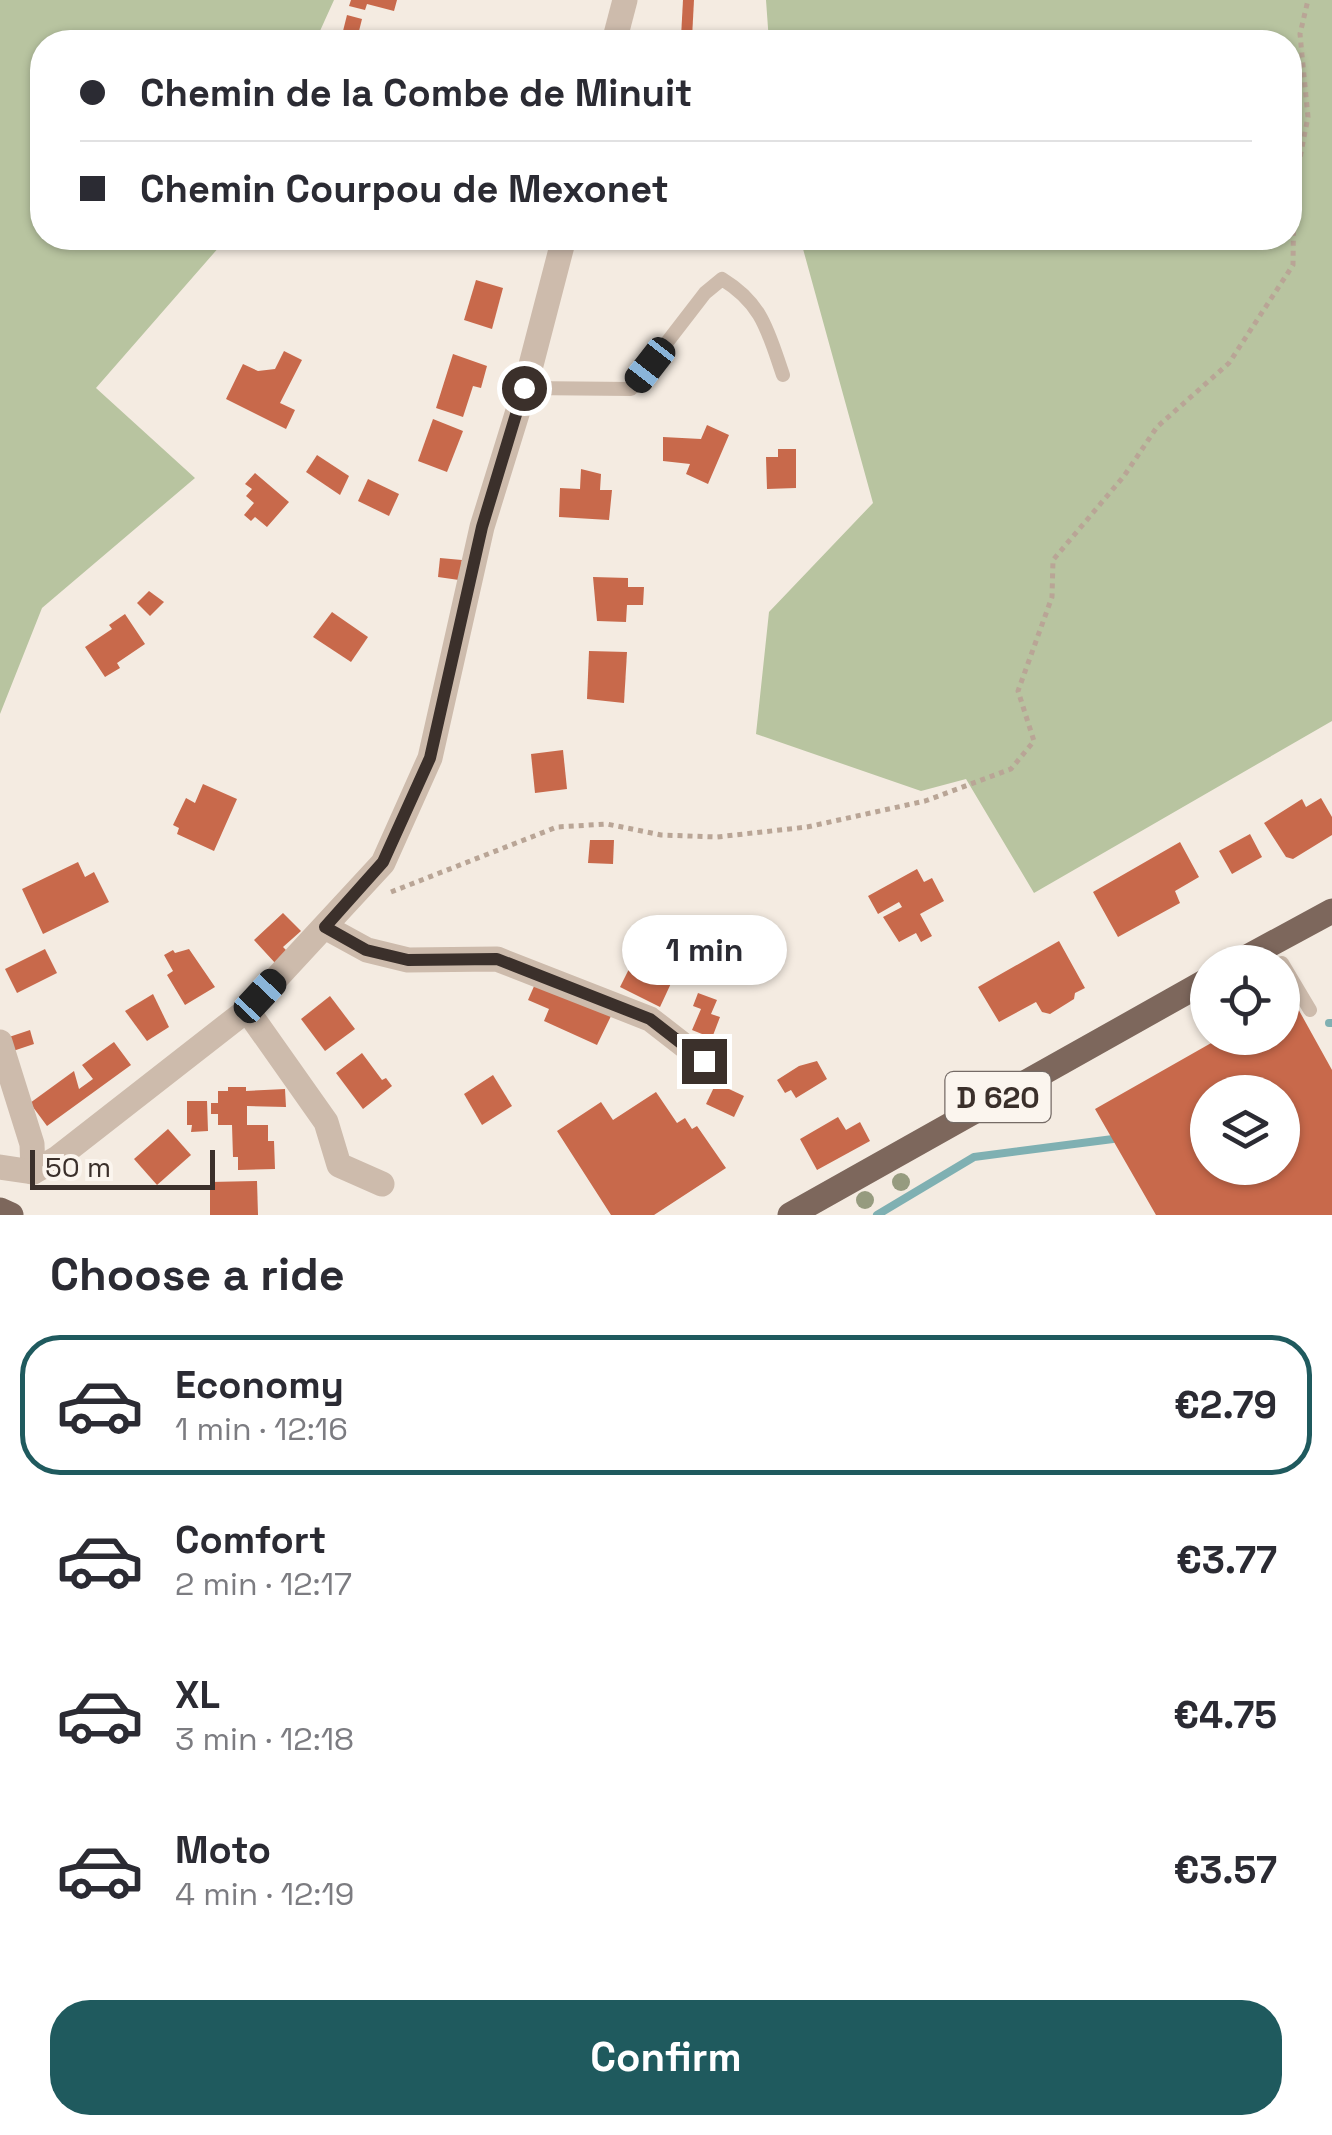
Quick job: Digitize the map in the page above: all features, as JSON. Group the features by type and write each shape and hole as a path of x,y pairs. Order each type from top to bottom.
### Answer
{"main road":[{"path":"1291,945 1332,911"},
{"name":"D 620","path":"790,1215 1190,990"},
{"path":"0,1210 11,1215"}],"street":[{"path":"617,30 625,0"},
{"path":"0,1167 33,1172 56,1159 247,1010 383,862 430,758 482,527 561,250"},
{"path":"325,927 366,950 408,960 497,959 650,1019 704,1061"},
{"path":"247,1010 326,1122 339,1165 382,1184"},
{"path":"0,1042 32,1144 33,1172"}],"lane":[{"path":"524,388 631,389 705,293 722,279 746,293 764,322 783,375"},
{"path":"1300,993 1310,1010"}],"path":[{"path":"1301,30 1308,0"},
{"path":"1302,55 1308,117 1302,147"},
{"path":"349,900 392,892 557,827 607,824 660,835 716,836 807,827 925,800 1011,769 1034,742 1018,691 1052,597 1053,560 1124,476 1158,427 1230,364 1293,265 1293,250"}],"green space":[{"path":"0,0 334,0 320,30 30,30 30,250 217,250 96,388 195,478 42,608 0,714"},
{"path":"766,0 1332,0 1332,721 1034,893 966,779 921,791 756,734 769,612 873,503 803,250 1302,250 1302,30 768,30"}],"building":[{"path":"351,0 397,0 394,11 367,4 365,10 349,6"},
{"path":"683,0 694,0 692,30 681,30"},
{"path":"347,15 362,19 359,30 343,30"},
{"path":"476,280 503,288 492,329 464,320"},
{"path":"284,351 302,360 280,403 295,410 286,429 226,399 243,364 258,371 275,369"},
{"path":"453,354 487,366 481,388 473,386 463,417 436,408"},
{"path":"433,419 463,431 447,472 418,461"},
{"path":"707,425 729,435 708,484 686,474 690,464 663,461 663,437 701,439"},
{"path":"778,449 796,449 796,488 767,489 766,457 778,457"},
{"path":"317,455 349,476 340,495 306,472"},
{"path":"581,469 601,474 600,490 612,490 609,520 559,517 560,488 580,489"},
{"path":"255,473 289,502 267,527 255,517 251,521 244,515 254,503 246,496 252,489 245,484"},
{"path":"368,479 399,494 389,516 358,501"},
{"path":"440,558 462,560 459,580 438,577"},
{"path":"593,577 628,578 628,587 644,587 643,605 627,605 626,622 597,621"},
{"path":"149,591 164,602 150,616 137,603"},
{"path":"332,612 368,637 351,662 313,637"},
{"path":"125,614 145,644 117,663 120,668 105,677 85,647 112,629 109,625"},
{"path":"589,651 627,652 624,703 587,699"},
{"path":"563,750 567,789 535,793 531,754"},
{"path":"203,784 237,799 214,851 177,834 179,828 173,825 186,798 195,803"},
{"path":"1321,798 1332,817 1332,835 1293,859 1286,857 1264,823 1302,799 1306,807"},
{"path":"1250,834 1262,857 1232,874 1219,851"},
{"path":"590,840 614,840 613,864 588,863"},
{"path":"1180,842 1199,877 1175,891 1180,903 1118,937 1093,892"},
{"path":"78,862 85,877 94,872 109,902 43,934 22,889"},
{"path":"917,869 924,882 932,878 944,901 920,914 932,936 921,942 916,933 899,942 883,917 902,907 899,902 878,914 868,896"},
{"path":"283,913 301,931 283,947 288,952 276,964 254,940"},
{"path":"1059,941 1085,988 1050,1014 1042,1012 1036,1002 999,1022 978,987"},
{"path":"634,948 653,956 647,967 673,979 660,1007 620,987 633,961 629,958"},
{"path":"45,949 57,973 17,993 5,969"},
{"path":"189,949 215,987 185,1005 167,975 173,971 164,955"},
{"path":"535,984 611,1016 597,1045 544,1021 549,1009 528,1000"},
{"path":"698,993 717,1000 711,1014 720,1017 712,1038 692,1030 701,1009 693,1006"},
{"path":"153,994 169,1027 147,1041 125,1011"},
{"path":"330,996 355,1029 325,1051 301,1019"},
{"path":"1300,1012 1332,1070 1332,1215 1156,1215 1095,1109 1190,1055 1300,1055"},
{"path":"30,1030 34,1044 10,1052 6,1038"},
{"path":"114,1042 131,1065 47,1126 30,1103 74,1071 79,1089 93,1079 82,1065"},
{"path":"362,1053 382,1080 386,1078 392,1086 363,1109 336,1073"},
{"path":"817,1061 827,1079 796,1098 791,1090 785,1093 777,1080 799,1066"},
{"path":"493,1075 512,1106 482,1125 464,1094"},
{"path":"716,1083 744,1096 734,1117 706,1104"},
{"path":"228,1087 246,1087 246,1091 285,1089 286,1107 247,1106 247,1125 268,1125 268,1141 274,1141 275,1169 238,1170 238,1157 233,1157 232,1125 218,1125 218,1114 211,1114 211,1103 218,1103 218,1091 228,1091"},
{"path":"656,1092 677,1123 685,1118 692,1129 697,1126 726,1168 654,1215 611,1215 557,1131 601,1102 613,1120"},
{"path":"187,1101 207,1101 208,1131 191,1132 192,1125 187,1125"},
{"path":"838,1117 846,1130 860,1122 870,1141 817,1170 800,1139"},
{"path":"168,1129 191,1155 157,1185 134,1159"},
{"path":"257,1181 258,1215 210,1215 210,1182"}],"waterway":[{"path":"877,1215 974,1157 1113,1139"}],"route":[{"path":"524,388 482,527 430,758 383,862 325,927 366,950 408,960 497,959 650,1019 704,1061"}]}
